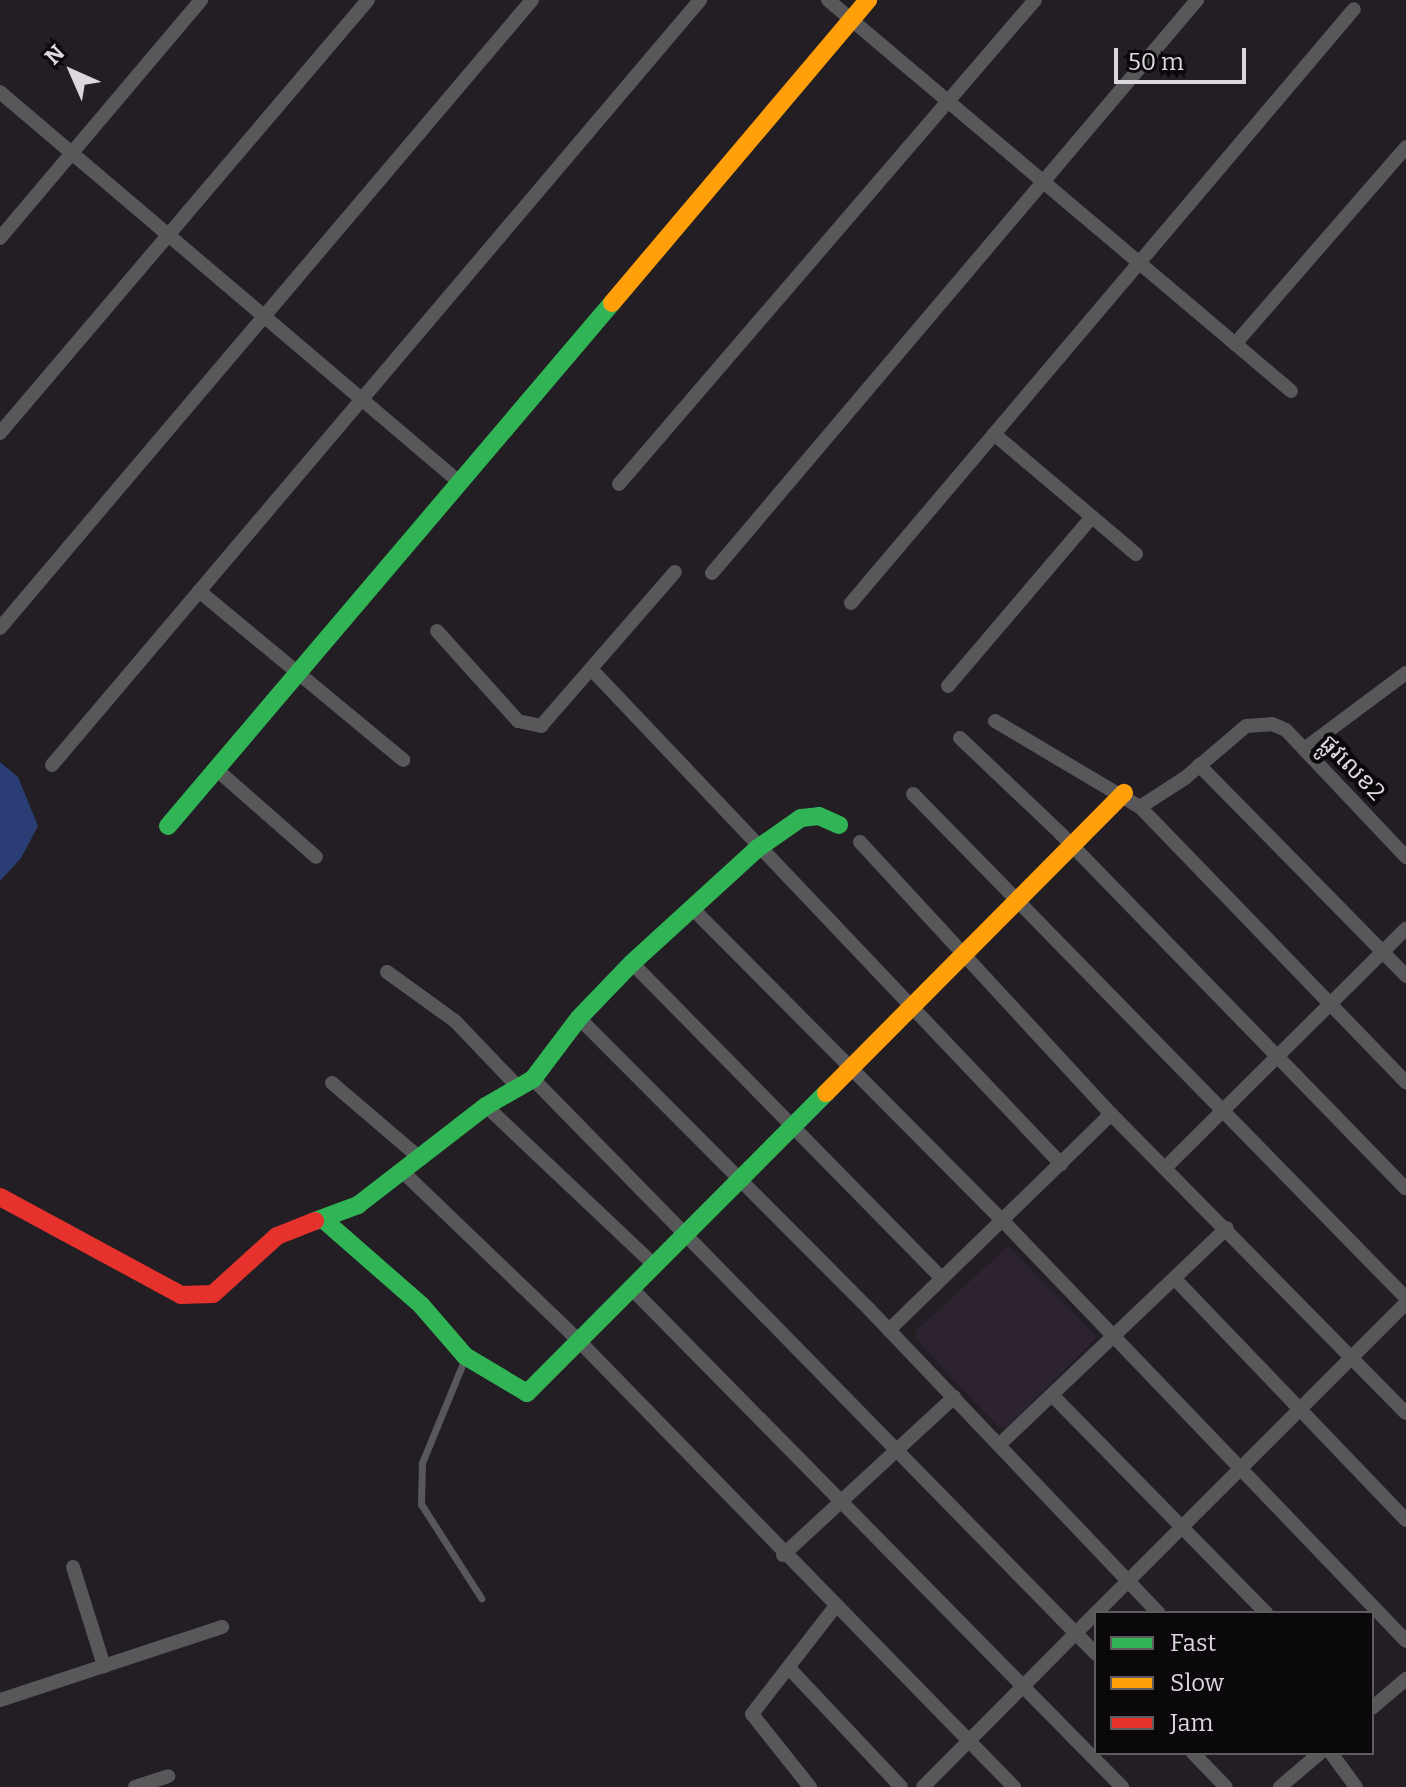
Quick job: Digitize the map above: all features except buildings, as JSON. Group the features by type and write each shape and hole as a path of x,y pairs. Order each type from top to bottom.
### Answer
{"street":[{"path":"0,238 201,0"},
{"path":"0,433 368,0"},
{"path":"0,628 532,0"},
{"path":"52,765 700,0"},
{"path":"828,0 1291,391"},
{"path":"168,826 868,0"},
{"path":"619,484 1035,0"},
{"path":"712,573 1197,0"},
{"path":"851,603 1354,9"},
{"path":"0,92 459,482"},
{"path":"1235,344 1406,147"},
{"path":"994,434 1136,554"},
{"path":"948,686 1092,517"},
{"path":"437,631 518,721 541,726 593,671 675,572"},
{"path":"199,591 403,760"},
{"path":"593,671 1061,1164"},
{"path":"1304,749 1406,673"},
{"path":"995,721 1124,793 1140,807 1406,1082"},
{"name":"ផ្លូវលេខ2","path":"1199,765 1233,734 1260,723 1286,730 1406,857"},
{"path":"960,738 1073,846 1406,1189"},
{"path":"1140,807 1199,765 1406,976"},
{"path":"216,769 316,857"},
{"path":"325,1221 421,1305 465,1356 527,1393 632,1289 682,1233 796,1126 849,1067 1124,793"},
{"path":"913,794 1406,1301 1098,1611"},
{"path":"0,1197 189,1298 213,1294 277,1236 325,1221 404,1173 486,1106 526,1083 579,1018 632,963 758,848 801,818 819,816 839,825"},
{"path":"860,842 1111,1114 1167,1166 1406,1413"},
{"path":"692,908 1003,1221 1406,1641"},
{"path":"1167,1166 1406,929"},
{"path":"632,963 796,1126 942,1278"},
{"path":"387,972 455,1021 526,1083 682,1233 1094,1652"},
{"path":"579,1018 889,1330 1157,1611"},
{"path":"332,1083 421,1159"},
{"path":"486,1106 653,1264"},
{"path":"889,1330 1111,1114"},
{"path":"404,1173 580,1342 783,1555 1014,1787"},
{"path":"1000,1444 1054,1397 1227,1228"},
{"path":"1175,1279 1406,1520"},
{"path":"632,1289 839,1504 1122,1787"},
{"path":"783,1555 954,1397"},
{"path":"1054,1397 1264,1611"},
{"path":"73,1567 104,1666"},
{"path":"810,1787 752,1714 835,1607"},
{"path":"923,1787 1094,1615"},
{"path":"0,1700 222,1627"},
{"path":"789,1668 901,1787"},
{"path":"1374,1706 1406,1679"},
{"path":"1195,1755 1226,1787"},
{"path":"1332,1755 1356,1787"},
{"path":"1280,1787 1309,1756"},
{"path":"135,1787 168,1776"}],"lane":[{"path":"465,1356 422,1463 421,1504 481,1598"}],"shaded area":[{"path":"1008,1246 1097,1337 1007,1427 999,1428 916,1339 916,1331"}],"water":[{"path":"0,762 18,777 38,826 21,858 0,881"}],"traffic: fast":[{"path":"168,826 612,303"},
{"path":"315,1221 358,1205 486,1106 533,1079 579,1018 632,963 758,848 801,818 819,816 839,825"},
{"path":"325,1221 421,1305 465,1356 527,1393 826,1093"}],"traffic: slow":[{"path":"612,303 868,0"},
{"path":"826,1093 1124,793"}],"traffic: jam":[{"path":"0,1197 181,1295 213,1294 277,1236 315,1221"}]}
